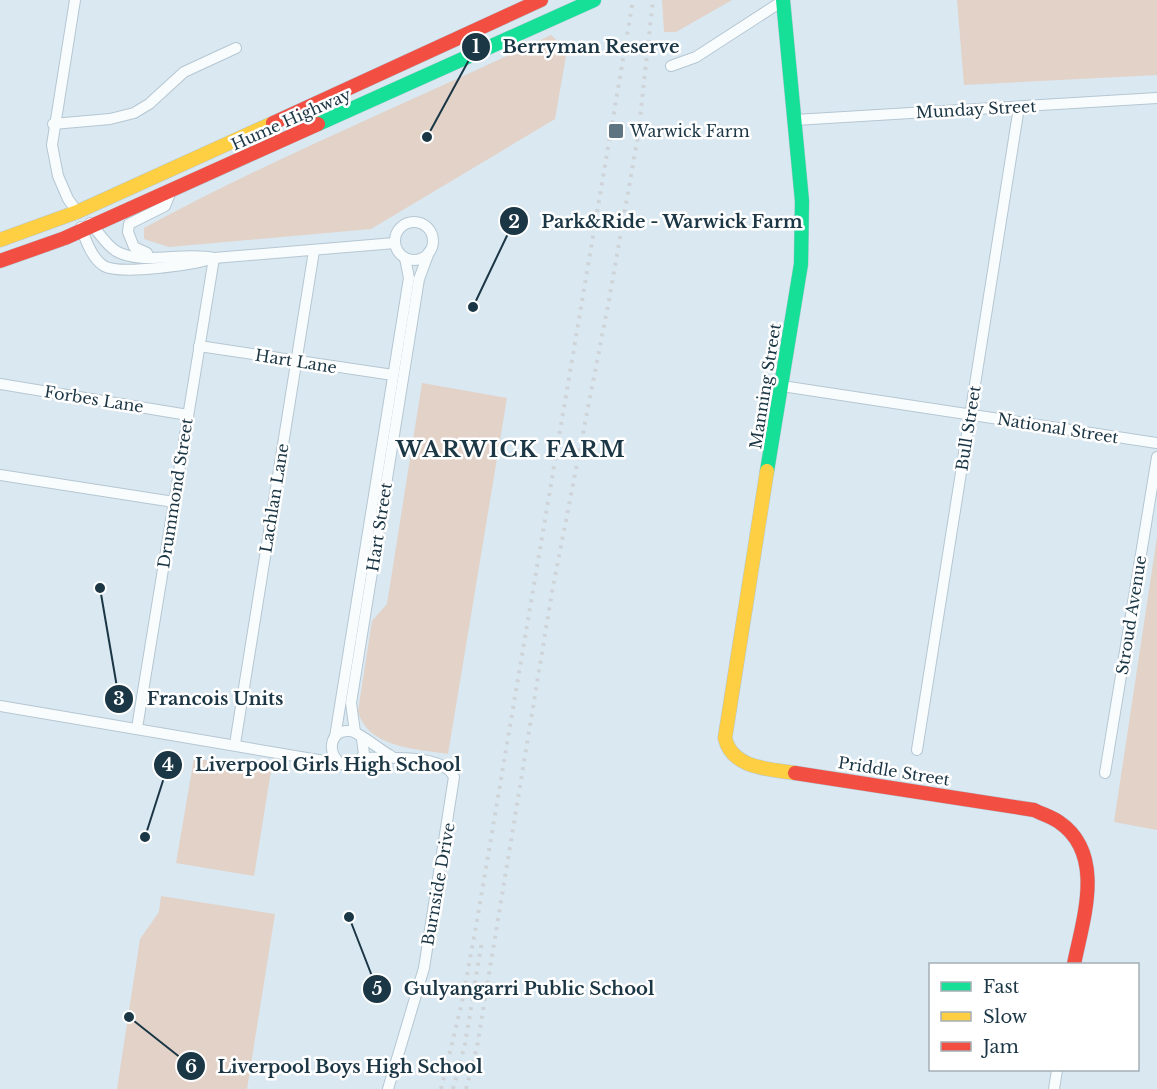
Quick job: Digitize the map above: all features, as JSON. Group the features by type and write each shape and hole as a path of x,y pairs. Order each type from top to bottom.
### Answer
{"main road":[{"name":"Hume Highway","path":"0,240 77,212 541,0"},
{"name":"Manning Street","path":"748,764 731,754 724,738 797,294 803,230 783,0"},
{"name":"Hume Highway","path":"0,261 87,228 589,2"},
{"name":"Priddle Street","path":"748,764 1034,810 1064,823 1076,836 1087,863 1086,893 1074,963"}],"street":[{"path":"75,0 51,145 54,165 68,199 87,228 97,261 111,269 197,264 214,258 394,243"},
{"path":"671,66 696,57 783,0"},
{"path":"53,124 110,119 134,112 149,104 184,72 236,48"},
{"name":"Munday Street","path":"795,120 1157,98"},
{"name":"Bull Street","path":"917,750 1019,107"},
{"path":"171,191 165,206 133,221 128,232 137,250 173,255"},
{"path":"420,223 432,237 429,252 421,259 405,258 398,252 394,243 402,226 420,223"},
{"path":"87,228 123,254 144,257 197,254 214,258"},
{"name":"Lachlan Lane","path":"235,744 314,251"},
{"name":"Hart Street","path":"358,735 351,703 419,279 429,252"},
{"name":"Drummond Street","path":"137,728 214,258"},
{"name":"Hart Street","path":"333,742 409,278 405,258"},
{"name":"Hart Lane","path":"199,346 393,375"},
{"name":"Forbes Lane","path":"0,384 188,415"},
{"name":"National Street","path":"782,386 1157,443"},
{"name":"Stroud Avenue","path":"1106,774 1157,457"},
{"path":"0,475 174,502"},
{"path":"0,706 308,756 342,764 353,764 362,758 365,749 358,735 344,731 333,742 308,756"},
{"name":"Burnside Drive","path":"358,735 393,757"},
{"path":"333,742 334,757 342,764"},
{"name":"Burnside Drive","path":"362,758 393,757 448,767 454,777 455,785 424,968 388,1089"},
{"path":"1054,1089 1057,1071"}],"shaded area":[{"path":"662,0 732,0 676,32 664,32"},
{"path":"957,0 1157,0 1157,75 964,85"},
{"path":"551,35 567,50 555,119 371,229 169,247 144,239 144,228 194,202 295,152"},
{"path":"422,383 507,398 448,754 409,748 383,740 363,723 358,711 372,621 387,604"},
{"path":"1157,537 1157,830 1114,822"},
{"path":"194,758 271,771 254,876 176,863"},
{"path":"161,896 275,914 247,1089 117,1089 140,939 159,912"}],"railway":[{"path":"441,1089 462,1002 477,921 633,0"},
{"path":"466,1089 477,1047 552,592 609,300 638,136 653,0"},
{"path":"453,1089 465,1044 482,941"}],"traffic: fast":[{"path":"318,124 594,0"},
{"path":"767,471 801,264 802,201 783,0"}],"traffic: slow":[{"path":"0,240 77,212 273,123"},
{"path":"767,471 725,738 735,756 744,762 753,766 795,773"}],"traffic: jam":[{"path":"273,123 541,0"},
{"path":"0,261 65,238 318,124"},
{"path":"795,773 1034,810 1059,822 1074,835 1087,869 1086,908 1074,963"}],"place":[{"name":"Warwick Farm","path":"616,131"},
{"name":"Berryman Reserve","path":"427,137"},
{"name":"Park&Ride - Warwick Farm","path":"473,307"},
{"name":"Francois Units","path":"100,588"},
{"name":"Liverpool Girls High School","path":"145,837"},
{"name":"Gulyangarri Public School","path":"349,917"},
{"name":"Liverpool Boys High School","path":"129,1017"}],"district":[{"name":"WARWICK FARM","path":"511,449"}]}
